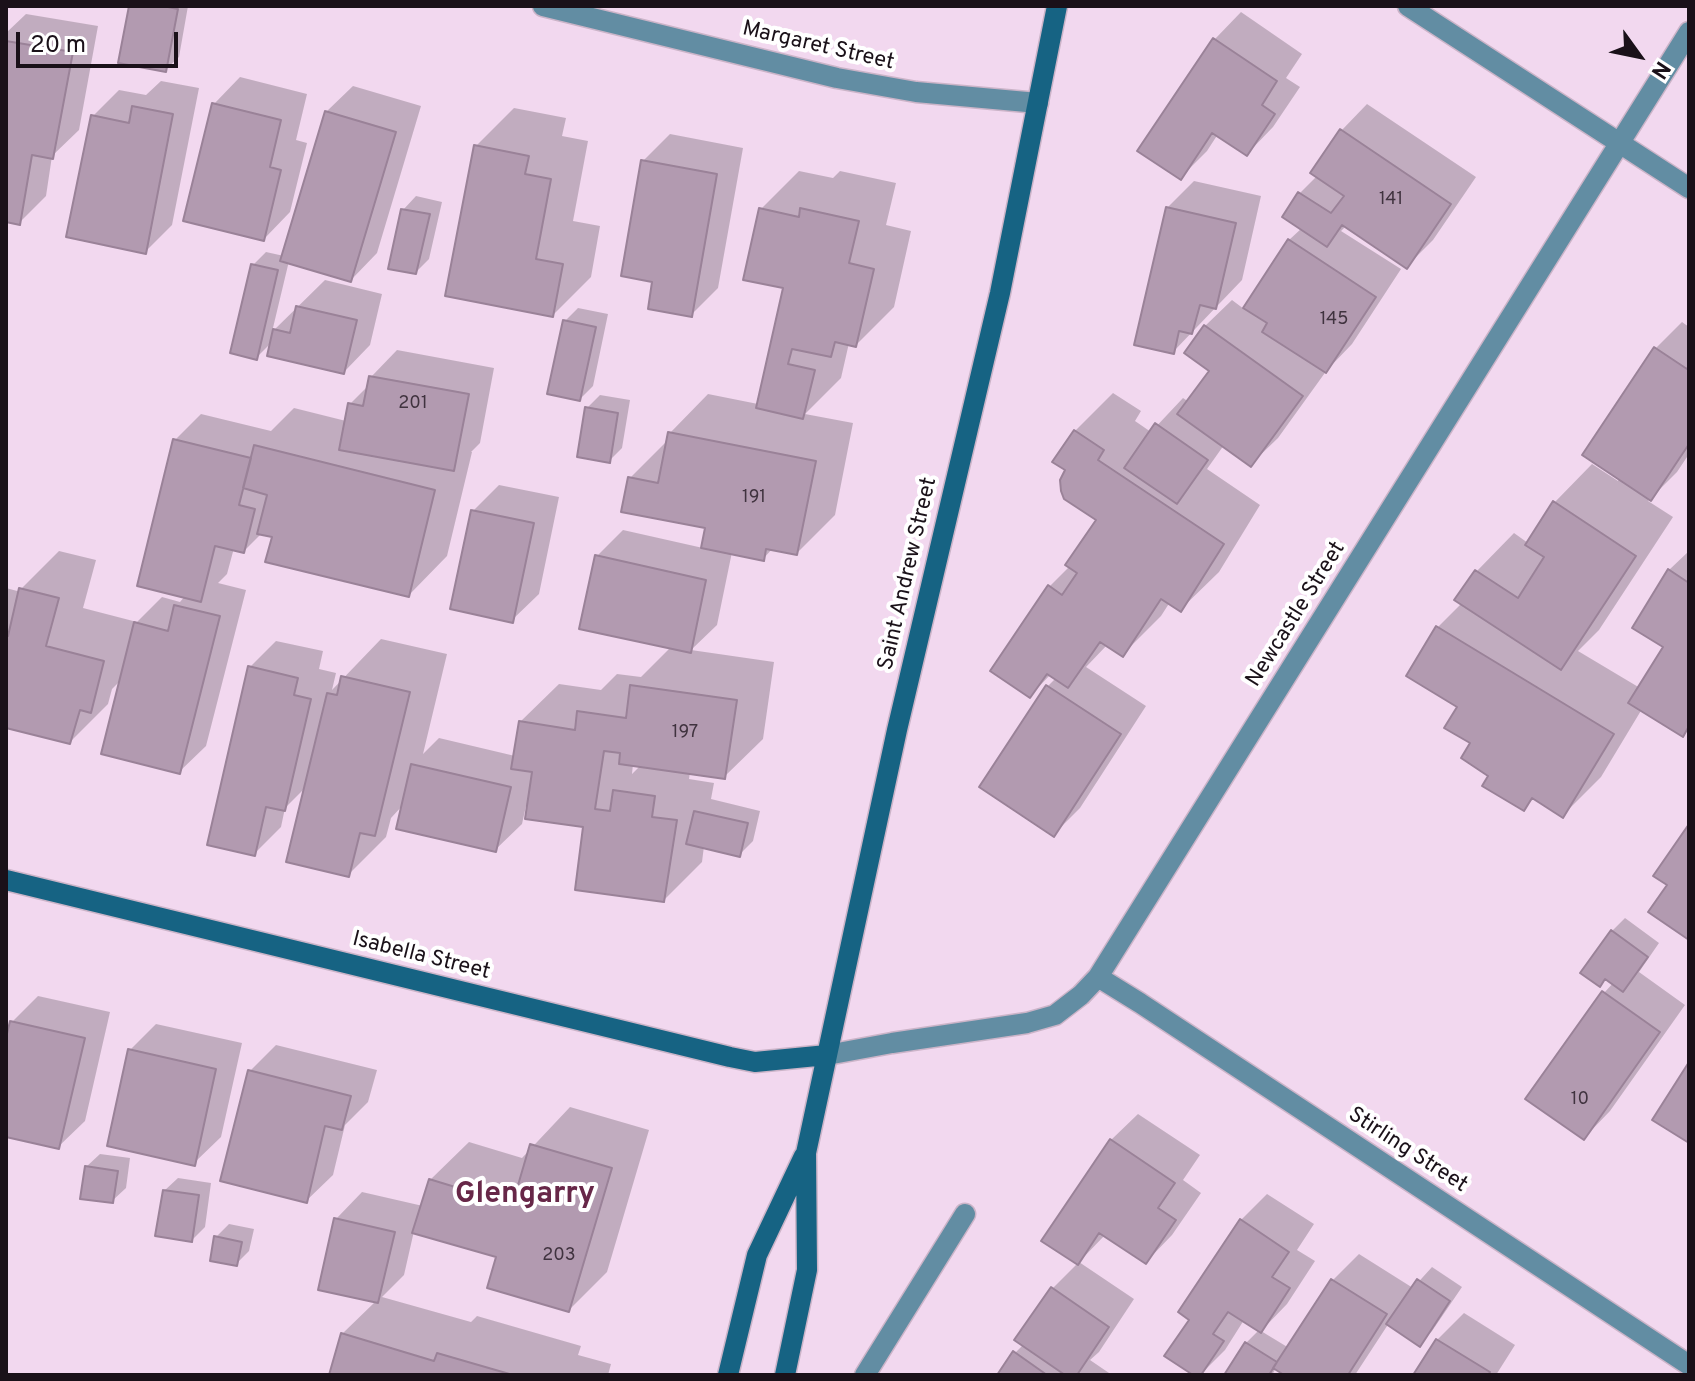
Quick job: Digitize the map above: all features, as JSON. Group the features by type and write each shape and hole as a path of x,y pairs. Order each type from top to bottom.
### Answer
{"street":[{"name":"Margaret Street","path":"543,6 837,78 916,92 1038,103"},
{"name":"Saint Andrew Street","path":"785,1375 807,1270 806,1153 900,715 1000,293 1057,6"},
{"path":"1408,6 1689,188"},
{"name":"Newcastle Street","path":"827,1055 1027,1023 1055,1015 1098,977 1689,32"},
{"name":"Isabella Street","path":"6,880 730,1057 755,1062 827,1055"},
{"name":"Stirling Street","path":"1098,977 1689,1365"},
{"name":"Saint Andrew Street","path":"728,1375 757,1255 806,1153"},
{"path":"865,1375 965,1214"}],"building":[{"path":"129,6 178,9 166,72 118,63"},
{"path":"1213,38 1277,81 1262,105 1275,114 1247,156 1212,133 1181,180 1137,151"},
{"path":"6,41 73,52 53,159 32,155 20,225 6,222"},
{"path":"212,103 281,120 270,167 281,170 264,241 183,221"},
{"path":"132,106 173,114 146,254 66,237 91,115 129,123"},
{"path":"325,111 396,132 351,282 280,261"},
{"path":"1340,129 1451,204 1407,269 1342,225 1327,247 1282,217 1298,192 1331,213 1344,196 1310,173"},
{"path":"474,145 529,156 525,174 551,179 536,259 563,264 553,317 445,296"},
{"path":"641,160 717,174 692,317 648,309 652,282 621,276"},
{"path":"1166,207 1236,223 1216,309 1200,305 1192,334 1179,331 1174,354 1134,345"},
{"path":"759,208 799,217 800,208 859,221 849,263 874,269 856,347 835,342 831,357 792,349 788,364 815,370 803,419 756,408 783,288 743,280"},
{"path":"401,209 430,214 416,274 388,269"},
{"path":"1288,239 1376,297 1326,373 1262,332 1267,323 1243,308"},
{"path":"251,264 278,270 257,360 230,353"},
{"path":"296,306 357,320 344,374 267,356 273,329 290,333"},
{"path":"563,320 596,327 580,401 547,394"},
{"path":"1204,325 1303,396 1251,467 1177,414 1209,371 1184,353"},
{"path":"1654,347 1687,369 1689,366 1689,444 1651,501 1582,455"},
{"path":"369,376 469,394 454,471 339,450 348,403 363,406"},
{"path":"585,407 618,413 610,463 577,457"},
{"path":"1155,423 1208,460 1177,504 1124,468"},
{"path":"1074,430 1104,450 1098,460 1224,544 1181,612 1161,599 1123,657 1100,642 1068,688 1047,674 1030,698 990,671 1048,585 1062,595 1077,573 1065,565 1096,520 1064,499 1060,480 1065,470 1052,462"},
{"path":"668,432 816,461 797,555 766,549 764,561 701,548 705,528 621,512 628,477 658,483"},
{"path":"173,439 251,458 239,505 255,509 244,553 215,546 201,602 137,586"},
{"path":"254,445 435,490 409,597 265,562 272,537 257,534 267,495 243,488"},
{"path":"1553,501 1636,556 1561,670 1454,600 1475,570 1518,598 1544,557 1525,545"},
{"path":"471,510 534,523 513,623 450,609"},
{"path":"595,555 706,580 691,653 579,629"},
{"path":"1668,569 1689,583 1689,726 1683,737 1628,703 1663,647 1632,628"},
{"path":"19,588 59,598 46,646 104,661 91,713 80,710 70,744 6,728 6,635"},
{"path":"174,605 220,616 180,774 101,754 134,622 168,631"},
{"path":"1436,626 1614,734 1563,818 1532,798 1524,811 1482,786 1488,776 1461,758 1470,743 1444,728 1457,707 1406,676"},
{"path":"248,666 298,678 294,695 311,699 285,811 266,807 255,856 207,845"},
{"path":"341,676 410,692 375,836 360,833 349,877 286,862 327,693 337,695"},
{"path":"630,685 737,700 725,779 619,764 620,753 604,751 595,809 610,811 613,790 655,796 652,817 677,820 664,902 575,890 583,827 525,819 532,772 511,769 519,721 575,730 577,711 626,718"},
{"path":"1046,685 1121,734 1054,837 979,787"},
{"path":"411,764 511,787 496,852 396,829"},
{"path":"694,811 748,823 740,857 686,844"},
{"path":"1689,824 1689,940 1648,912 1667,885 1653,876"},
{"path":"1611,930 1648,957 1623,992 1605,979 1600,987 1580,973"},
{"path":"1602,991 1660,1032 1584,1140 1525,1099"},
{"path":"10,1021 85,1038 59,1149 6,1137 6,1038"},
{"path":"128,1049 216,1069 195,1166 107,1146"},
{"path":"1689,1062 1689,1143 1652,1120"},
{"path":"248,1070 351,1096 342,1130 325,1126 307,1203 220,1181"},
{"path":"1110,1139 1175,1183 1158,1208 1176,1220 1146,1264 1099,1233 1078,1265 1041,1241"},
{"path":"530,1144 612,1168 569,1312 487,1288 496,1257 412,1233 429,1179 488,1197 492,1185 516,1192"},
{"path":"85,1166 118,1171 113,1203 80,1199"},
{"path":"163,1190 199,1195 192,1242 155,1236"},
{"path":"334,1218 395,1232 378,1303 318,1290"},
{"path":"1240,1219 1289,1252 1272,1277 1290,1288 1261,1333 1228,1312 1213,1334 1224,1341 1201,1375 1193,1375 1164,1356 1189,1320 1178,1312"},
{"path":"214,1236 242,1242 237,1266 210,1261"},
{"path":"1331,1279 1387,1314 1348,1375 1284,1375 1273,1368"},
{"path":"1417,1279 1450,1301 1420,1347 1386,1324"},
{"path":"1051,1287 1109,1327 1077,1375 1065,1375 1014,1340"},
{"path":"341,1333 434,1361 437,1353 513,1375 329,1375"},
{"path":"1436,1339 1490,1372 1488,1375 1413,1375"},
{"path":"1245,1342 1277,1362 1269,1375 1224,1375"},
{"path":"1013,1351 1047,1375 997,1375"}],"district":[{"name":"Glengarry","path":"525,1196"}]}
